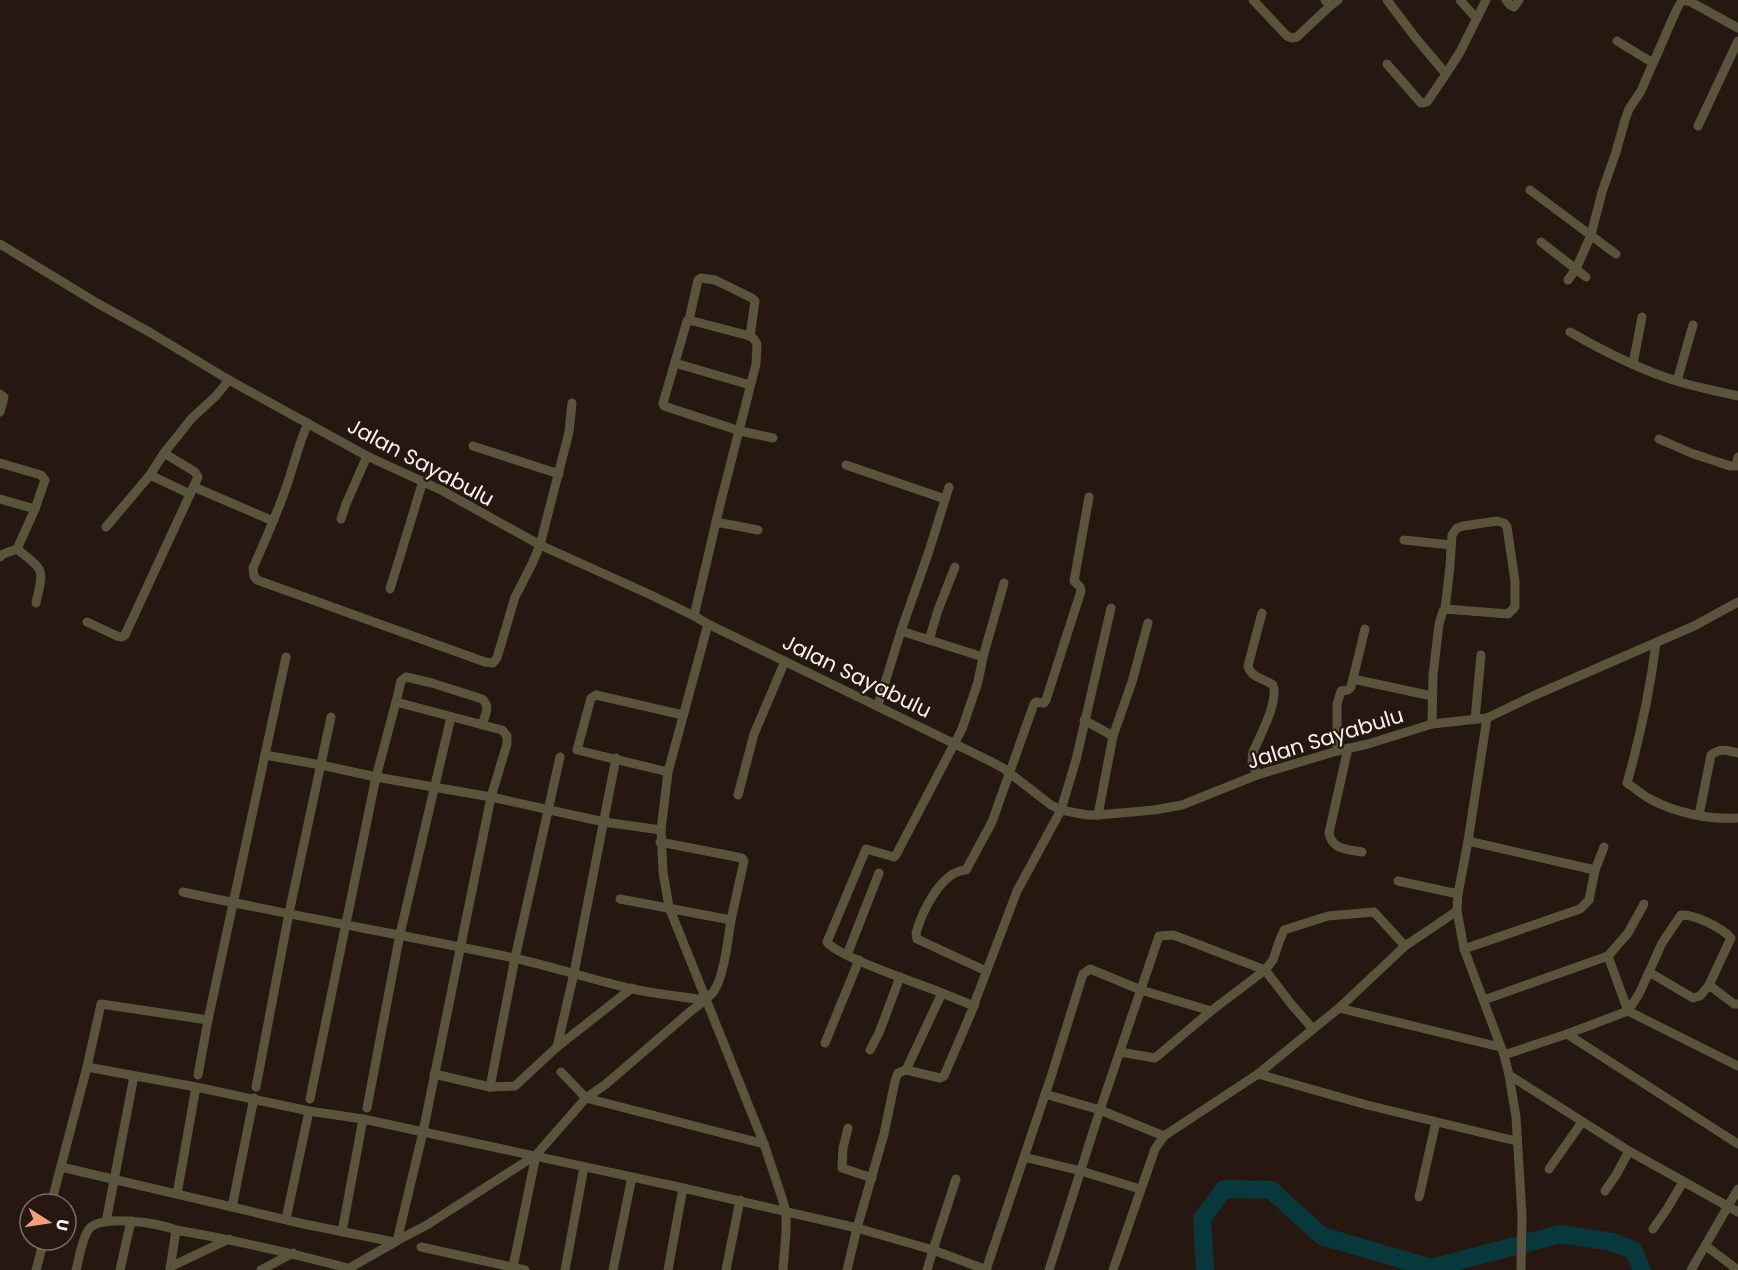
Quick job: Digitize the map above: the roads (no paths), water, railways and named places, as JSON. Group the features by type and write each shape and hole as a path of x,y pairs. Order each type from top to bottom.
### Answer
{"street":[{"path":"1253,0 1287,36 1292,38 1297,36 1331,2"},
{"path":"1387,0 1446,74"},
{"path":"1460,0 1476,18"},
{"path":"1387,64 1421,103 1427,102 1460,52 1485,0"},
{"path":"1506,0 1514,7 1519,0"},
{"path":"1568,280 1576,269 1592,235 1602,192 1629,109 1641,90 1680,2 1685,0 1691,2 1738,28"},
{"path":"1617,41 1653,63"},
{"path":"1698,126 1738,41"},
{"path":"1530,190 1616,254"},
{"path":"1541,243 1586,277"},
{"name":"Jalan Sayabulu","path":"0,244 229,380 367,456 441,489 540,545 694,616 990,761 1061,810 1098,815 1182,805 1257,775 1337,751 1432,724 1487,718 1694,626 1738,602"},
{"path":"750,336 755,301 715,280 701,278 698,280 689,320 663,403 664,406 740,431 772,438"},
{"path":"1633,363 1642,316"},
{"path":"689,320 750,336 757,344 756,364 694,616"},
{"path":"1677,381 1693,325"},
{"path":"1570,332 1633,363 1677,381 1738,396"},
{"path":"675,363 750,385"},
{"path":"106,527 150,475 192,418 216,396 229,380"},
{"path":"0,394 4,397 0,412"},
{"path":"308,423 273,521 253,568 257,580 493,663 515,597 540,545 569,432 572,402"},
{"path":"1659,439 1719,463 1737,463"},
{"path":"473,446 559,474"},
{"path":"87,622 117,636 125,635 198,477 197,474 164,453"},
{"path":"341,519 367,456"},
{"path":"0,463 41,475 45,480 17,549 1,555"},
{"path":"846,465 945,499"},
{"path":"150,475 273,521"},
{"path":"390,589 423,481"},
{"path":"878,705 949,487"},
{"path":"986,971 917,939 916,933 928,901 948,878 969,868 992,822 1034,704 1044,703 1046,700 1081,591 1074,581 1089,497"},
{"path":"0,499 35,509"},
{"path":"1432,724 1432,696 1439,624 1441,614 1445,609 1452,535 1457,528 1463,526 1497,521 1504,523 1507,527 1515,581 1515,608 1508,614 1445,609"},
{"path":"716,522 758,530"},
{"path":"1404,540 1450,545"},
{"path":"17,549 39,569 41,574 36,603"},
{"path":"929,640 954,567"},
{"path":"974,1006 847,955 829,945 827,939 864,851 867,849 894,857 896,855 962,729 972,703 1004,583"},
{"path":"846,1270 885,1134 898,1073 906,1070 940,1078 944,1076 974,1006 1017,891 1061,810 1076,760 1111,608"},
{"path":"1257,775 1252,761 1253,752 1276,692 1273,685 1252,674 1248,666 1262,613"},
{"path":"1098,815 1113,736 1132,682 1148,623"},
{"path":"708,624 668,772 660,842 669,907 764,1144 786,1212 783,1270"},
{"path":"1337,751 1337,704 1341,691 1351,687 1365,629"},
{"path":"901,631 984,657"},
{"path":"1656,643 1639,742 1627,783 1650,799 1662,804 1699,815 1738,818"},
{"path":"1475,719 1481,655"},
{"path":"198,1075 286,657"},
{"path":"738,795 754,734 785,661"},
{"path":"310,1099 376,777 401,681 406,676 482,699 488,707 482,725"},
{"path":"1353,679 1432,696"},
{"path":"668,772 577,750 591,698 596,694 683,715"},
{"path":"76,1270 86,1233 92,1226 106,1222 131,1221 229,1239 292,1253 347,1269 397,1241 423,1132 491,797 507,736 502,730 396,702"},
{"path":"256,1087 289,913 331,717"},
{"path":"367,1108 400,934 451,717"},
{"path":"1487,718 1457,911 1464,949 1509,1075 1516,1117 1522,1216 1521,1270"},
{"path":"1084,720 1113,736"},
{"path":"1348,748 1329,833 1330,841 1336,846 1362,852"},
{"path":"1699,815 1711,755 1716,751 1724,750 1738,753"},
{"path":"265,754 376,777 491,797 604,822 661,831"},
{"path":"490,1087 515,958 560,756"},
{"path":"557,1047 574,973 616,758"},
{"path":"1468,841 1595,870"},
{"path":"61,1167 393,1242 427,1225 536,1155 586,1098 606,1084 706,1000 719,982 744,861 742,858 660,842"},
{"path":"1464,949 1580,909 1589,900 1595,870 1604,847"},
{"path":"847,955 879,873"},
{"path":"1398,881 1458,894"},
{"path":"183,892 515,958 632,988 706,1000"},
{"path":"620,899 731,920"},
{"path":"1484,1000 1608,956 1628,933 1644,904"},
{"path":"1113,1270 1155,1149 1164,1136 1258,1074 1339,1008 1405,946 1457,911"},
{"path":"1120,1052 1155,1058 1265,970 1273,960 1284,930 1328,916 1374,912 1405,946"},
{"path":"1339,1008 1502,1051 1567,1034 1628,1011 1639,994 1662,943 1679,917 1684,914 1691,915 1726,933 1731,938 1709,985 1700,996 1693,998 1649,972"},
{"path":"1049,1270 1100,1110 1157,939 1160,936 1184,939 1265,970 1313,1029"},
{"path":"1608,956 1628,1011 1738,1066"},
{"path":"825,1043 859,960"},
{"path":"87,1067 254,1098 309,1111 363,1119 740,1200 857,1228 933,1250 987,1270 1083,974 1090,969 1141,990 1211,1011"},
{"path":"870,1050 879,1033 900,977"},
{"path":"1709,985 1734,1004 1738,1004"},
{"path":"434,1074 490,1087 509,1088 518,1084 557,1047 632,988"},
{"path":"906,1070 942,993"},
{"path":"54,1192 101,1004 208,1020"},
{"path":"1567,1034 1738,1144"},
{"path":"561,1072 586,1098 764,1144"},
{"path":"1258,1074 1516,1141"},
{"path":"1509,1075 1629,1151 1738,1212"},
{"path":"106,1222 134,1076"},
{"path":"177,1194 196,1087"},
{"path":"1045,1094 1100,1110 1164,1136"},
{"path":"232,1207 254,1098"},
{"path":"286,1219 309,1111"},
{"path":"342,1232 363,1119"},
{"path":"1419,1197 1436,1122"},
{"path":"1549,1169 1582,1122"},
{"path":"848,1128 843,1148 842,1168 872,1178"},
{"path":"1605,1191 1629,1151"},
{"path":"513,1267 536,1155"},
{"path":"1024,1158 1081,1171 1140,1189"},
{"path":"565,1270 584,1167"},
{"path":"613,1270 632,1177"},
{"path":"927,1270 956,1179"},
{"path":"1653,1229 1683,1182"},
{"path":"668,1270 683,1188"},
{"path":"1691,1270 1738,1189"},
{"path":"726,1270 740,1200"},
{"path":"120,1270 131,1221"},
{"path":"170,1268 176,1230"},
{"path":"170,1268 229,1239"},
{"path":"1706,1246 1737,1270"},
{"path":"421,1247 525,1270"},
{"path":"36,1270 41,1252"},
{"path":"261,1270 292,1253"}],"waterway":[{"path":"1205,1270 1202,1219 1224,1189 1271,1190 1322,1236 1431,1268 1561,1234 1612,1242 1633,1250 1642,1270"}]}
